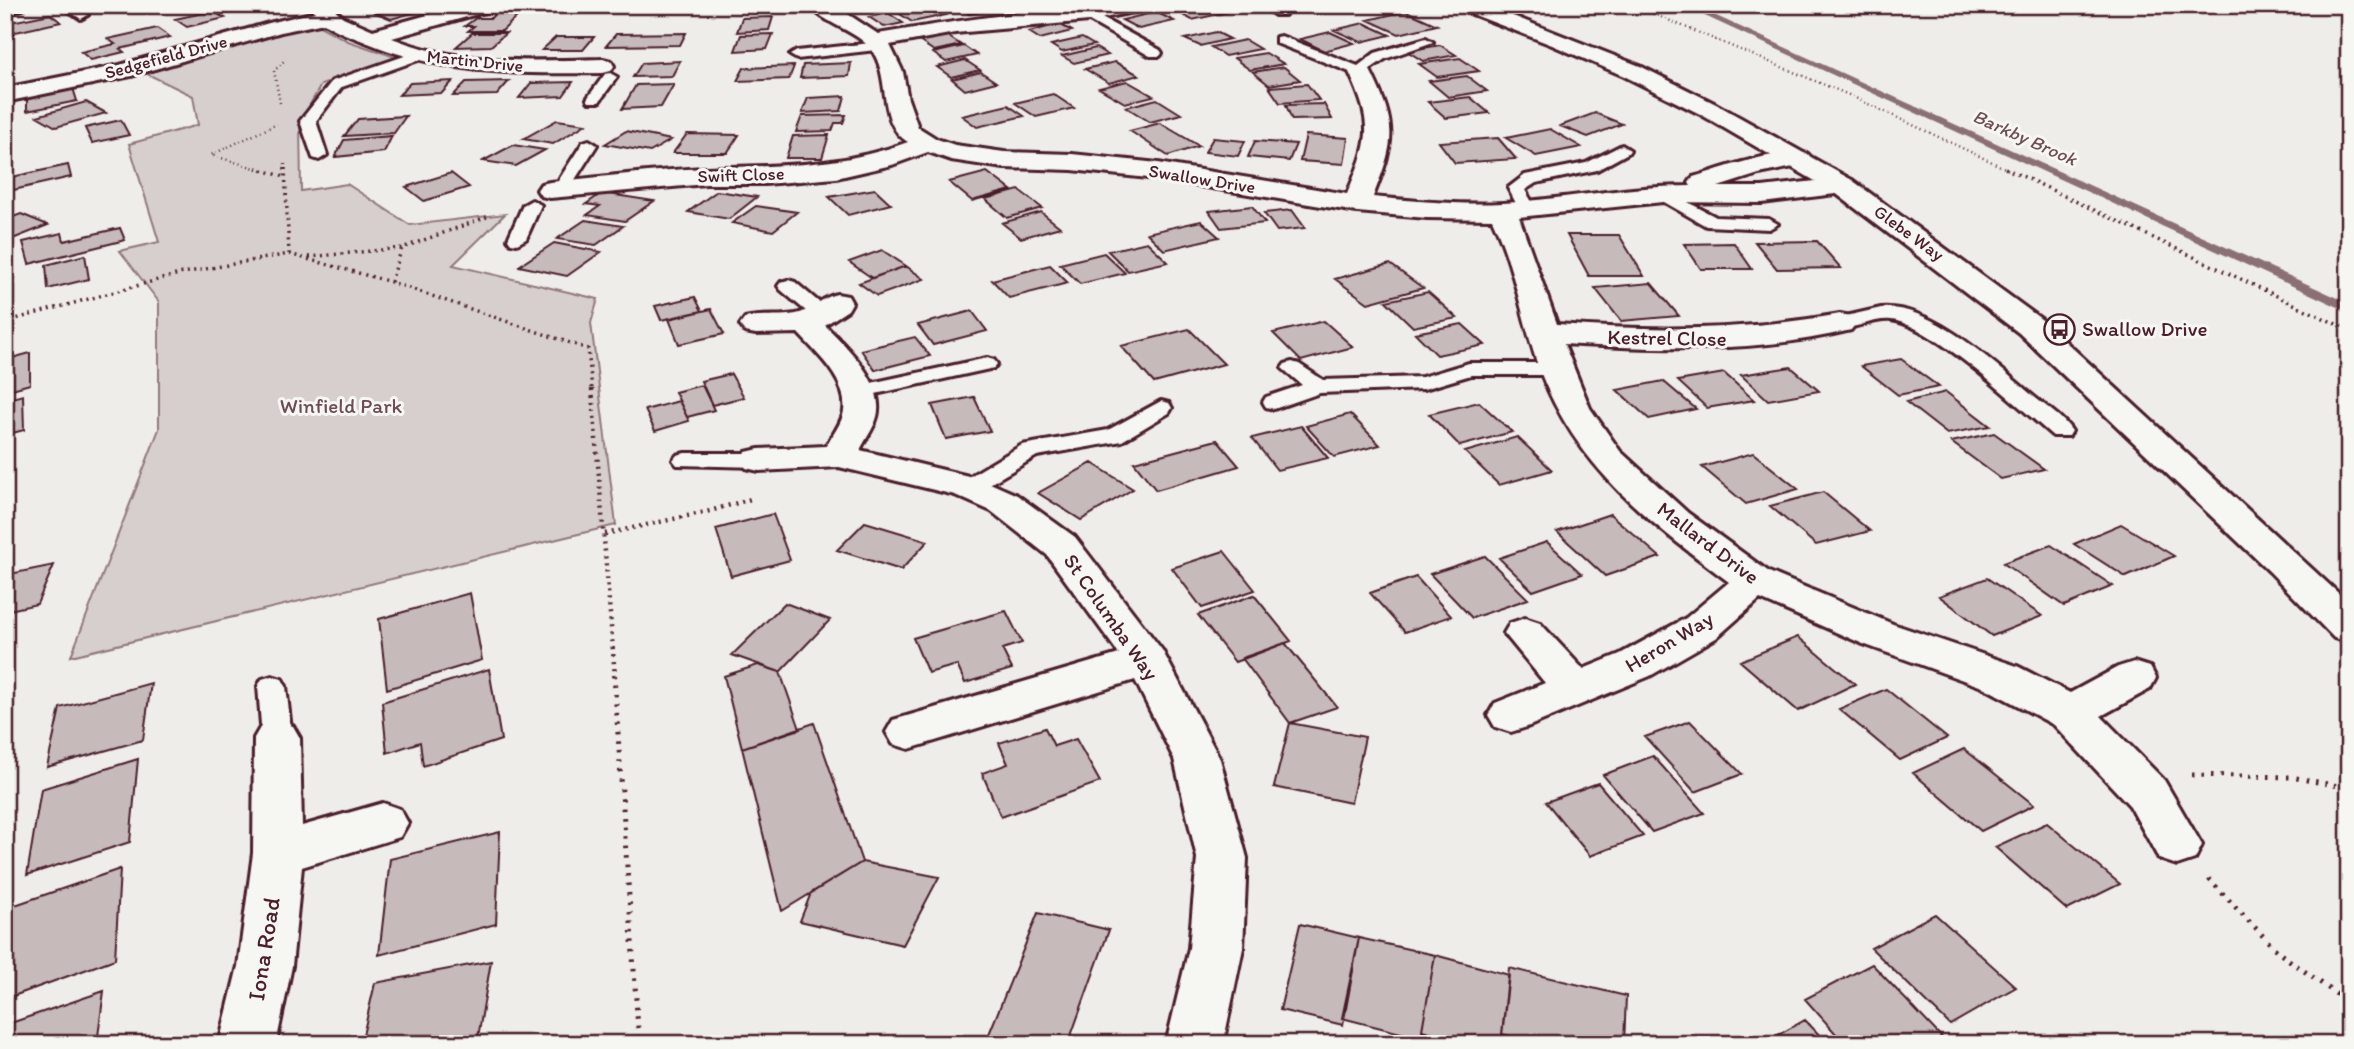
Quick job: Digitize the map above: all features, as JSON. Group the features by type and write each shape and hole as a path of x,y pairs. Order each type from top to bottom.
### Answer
{"street":[{"path":"5,7 16,5"},
{"path":"371,37 488,5"},
{"path":"819,5 877,44 1050,11 1089,15 1141,5"},
{"name":"Glebe Way","path":"1466,5 1560,40 1632,71 1708,108 1843,186 2030,326 2284,563 2349,628"},
{"name":"Martin Drive","path":"323,11 371,37 419,55 463,63 606,71 626,55"},
{"name":"Sedgefield Drive","path":"5,95 123,71 323,11"},
{"name":"Swallow Drive","path":"877,44 892,72 907,131 928,144 951,152 1004,160 1072,162 1158,171 1357,204 1427,210 1515,210 1663,194 1762,195 1843,186"},
{"path":"1357,204 1381,142 1380,117 1360,72"},
{"name":"Swift Close","path":"544,189 706,176 765,176 836,170 883,160 928,144"},
{"name":"Swallow Drive","path":"1663,194 1755,167 1799,159"},
{"name":"Mallard Drive","path":"1515,210 1512,231 1550,351 1573,408 1607,459 1674,522 1755,581 1878,634 2001,677 2070,713 2147,793 2177,845"},
{"path":"756,325 821,313 857,392 861,411 839,456"},
{"name":"Kestrel Close","path":"1550,351 1641,340 1790,335 1840,323"},
{"path":"1790,335 1818,360"},
{"name":"St Columba Way","path":"771,460 839,456 968,487 1004,503 1061,546 1147,662 1197,759 1223,858 1216,948 1194,1044"},
{"name":"Glebe Way","path":"2284,563 2349,597"},
{"name":"Heron Way","path":"1511,715 1635,665 1701,628 1755,581"},
{"path":"1525,633 1575,688"},
{"path":"909,732 1147,662"},
{"path":"2070,713 2134,678"},
{"name":"Iona Road","path":"247,1044 265,966 278,853 277,738"},
{"path":"278,853 383,823"}],"lane":[{"path":"65,5 81,15"},
{"path":"1266,5 1280,12"},
{"path":"1089,15 1154,53"},
{"path":"1281,40 1360,72 1380,57 1426,42"},
{"path":"797,55 877,44"},
{"path":"319,155 309,121 337,84 419,55"},
{"path":"594,99 606,71"},
{"path":"516,239 544,189 589,145"},
{"path":"1515,210 1516,188 1531,178 1591,167 1622,150"},
{"path":"1663,194 1712,222 1769,224"},
{"path":"788,286 821,313"},
{"path":"1840,323 1893,314 1921,324 1958,347 2061,431"},
{"path":"1274,402 1318,387 1424,383 1469,369 1550,351"},
{"path":"857,392 987,364"},
{"path":"1292,368 1318,387"},
{"path":"968,487 1030,450 1114,436 1161,408"},
{"path":"685,460 771,460"},
{"path":"272,686 277,738"}],"path":[{"path":"1632,5 1849,95 2349,330"},
{"path":"284,121 211,155 285,177"},
{"path":"305,258 402,248 500,212 544,189"},
{"path":"391,282 402,248"},
{"path":"5,322 183,273 289,254 391,282 588,349 605,534 639,1044"},
{"path":"605,534 710,511 755,498 776,480 771,460"},
{"path":"2132,777 2252,773 2304,778 2349,788"},
{"path":"2177,845 2279,953 2349,1003"}],"green space":[{"name":"Winfield Park","path":"314,23 348,41 398,58 321,85 300,122 301,191 347,184 410,225 505,214 453,265 598,299 591,323 616,525 71,656 159,429 159,302 120,251 159,242 129,144 198,125 193,96 141,71"}],"building":[{"path":"114,5 154,5 126,12"},
{"path":"258,5 221,14 207,7"},
{"path":"401,5 424,5 430,8 391,19 374,12"},
{"path":"954,5 976,5 986,11 969,14"},
{"path":"1191,5 1241,5 1247,8 1192,20 1172,9"},
{"path":"1291,5 1334,5 1337,6 1308,13"},
{"path":"931,6 946,15 912,22 897,12"},
{"path":"212,11 225,18 187,27 175,19"},
{"path":"1406,11 1437,25 1399,34 1368,20"},
{"path":"496,12 522,12 502,31 468,31 474,26 465,26 476,18 491,18"},
{"path":"1156,12 1174,21 1139,29 1122,20"},
{"path":"888,13 903,23 884,27 869,17"},
{"path":"50,14 61,22 16,32 6,23"},
{"path":"773,17 769,30 737,32 742,18"},
{"path":"1364,23 1390,35 1361,42 1334,30"},
{"path":"1059,24 1072,31 1040,39 1029,32"},
{"path":"157,28 170,37 120,49 124,52 91,60 81,52 115,44 108,39"},
{"path":"1216,32 1230,39 1200,46 1185,39"},
{"path":"1330,32 1354,43 1324,51 1300,39"},
{"path":"472,33 506,33 491,46 456,47"},
{"path":"686,33 680,45 606,46 616,34"},
{"path":"773,34 767,49 735,51 741,35"},
{"path":"946,35 961,45 934,51 919,41"},
{"path":"556,37 594,37 583,50 542,50"},
{"path":"1082,38 1094,45 1062,52 1051,45"},
{"path":"1245,40 1260,49 1225,56 1211,47"},
{"path":"1440,45 1456,55 1423,61 1407,51"},
{"path":"964,46 977,55 946,62 933,53"},
{"path":"1096,48 1108,55 1074,63 1062,56"},
{"path":"1266,53 1284,64 1250,70 1234,58"},
{"path":"1460,58 1479,71 1437,77 1419,64"},
{"path":"965,60 980,70 951,77 937,67"},
{"path":"680,61 672,76 633,77 642,63"},
{"path":"1115,62 1139,75 1109,83 1085,69"},
{"path":"851,63 849,76 800,78 803,65"},
{"path":"794,66 789,79 737,81 744,68"},
{"path":"1284,67 1300,80 1269,85 1253,72"},
{"path":"981,72 996,82 965,90 952,79"},
{"path":"1467,76 1487,91 1448,97 1429,81"},
{"path":"453,81 442,93 399,95 410,83"},
{"path":"509,81 497,95 453,96 466,82"},
{"path":"1127,81 1153,96 1125,103 1099,88"},
{"path":"573,82 563,96 519,98 531,83"},
{"path":"674,84 661,107 622,109 636,85"},
{"path":"1307,84 1319,100 1280,103 1269,87"},
{"path":"73,88 77,101 27,111 27,97"},
{"path":"1053,94 1074,108 1036,117 1015,103"},
{"path":"845,96 841,111 802,113 808,98"},
{"path":"1470,97 1489,113 1446,118 1428,102"},
{"path":"1157,99 1181,114 1150,122 1126,107"},
{"path":"86,102 106,113 56,127 37,116"},
{"path":"1324,104 1332,119 1292,120 1286,105"},
{"path":"1008,105 1024,116 977,127 962,116"},
{"path":"1595,113 1622,124 1588,137 1560,126"},
{"path":"846,115 843,123 835,123 832,131 796,132 802,116"},
{"path":"406,116 394,133 344,136 358,119"},
{"path":"121,120 129,135 92,143 85,128"},
{"path":"557,120 586,124 553,144 523,139"},
{"path":"1160,123 1199,146 1168,156 1130,131"},
{"path":"1550,129 1581,147 1536,156 1506,138"},
{"path":"626,131 671,140 650,152 605,144"},
{"path":"687,134 739,135 727,153 673,153"},
{"path":"829,135 822,158 786,158 793,136"},
{"path":"1306,135 1348,138 1344,164 1300,161"},
{"path":"392,136 384,152 335,157 344,140"},
{"path":"1213,138 1245,141 1238,156 1205,152"},
{"path":"1498,138 1516,159 1455,163 1439,142"},
{"path":"1255,141 1296,144 1289,161 1248,157"},
{"path":"513,145 545,150 516,166 483,161"},
{"path":"68,165 71,177 9,191 7,178"},
{"path":"987,172 1011,190 972,201 949,182"},
{"path":"451,173 469,187 424,201 406,187"},
{"path":"875,189 891,204 848,215 829,197"},
{"path":"1019,190 1042,208 1007,218 985,199"},
{"path":"717,191 757,197 729,219 688,212"},
{"path":"602,193 654,201 625,221 587,215 600,206 586,204"},
{"path":"756,206 797,212 773,231 732,223"},
{"path":"1252,206 1265,223 1221,228 1209,211"},
{"path":"1292,210 1305,228 1277,231 1264,213"},
{"path":"1041,212 1060,227 1021,238 1002,223"},
{"path":"21,214 48,225 5,242 5,220"},
{"path":"585,220 623,226 596,245 557,239"},
{"path":"1201,221 1219,237 1164,250 1147,233"},
{"path":"120,228 125,240 29,264 23,242 62,233 64,241"},
{"path":"1567,235 1619,235 1644,276 1589,276"},
{"path":"1817,241 1841,268 1777,269 1755,242"},
{"path":"1147,242 1168,262 1128,271 1108,251"},
{"path":"554,243 601,252 567,276 519,266"},
{"path":"1734,243 1752,269 1701,269 1684,244"},
{"path":"882,250 906,266 872,278 849,262"},
{"path":"1104,253 1125,273 1080,284 1060,264"},
{"path":"85,255 89,279 48,289 46,265"},
{"path":"1390,264 1423,288 1368,303 1335,279"},
{"path":"1050,265 1068,283 1009,298 992,280"},
{"path":"906,266 924,279 877,296 859,283"},
{"path":"1651,283 1679,316 1621,321 1595,288"},
{"path":"1428,292 1457,318 1413,327 1386,301"},
{"path":"695,297 702,311 661,320 655,306"},
{"path":"711,309 724,334 679,344 669,319"},
{"path":"972,311 987,331 933,345 918,325"},
{"path":"1324,321 1353,347 1301,361 1273,333"},
{"path":"1462,324 1485,345 1437,355 1415,333"},
{"path":"1189,329 1224,364 1154,383 1121,346"},
{"path":"915,337 930,356 875,370 861,350"},
{"path":"30,353 30,384 5,391 5,360"},
{"path":"1901,359 1939,387 1898,395 1861,366"},
{"path":"1791,367 1819,391 1768,400 1741,375"},
{"path":"1724,373 1754,400 1707,408 1678,381"},
{"path":"731,374 744,397 712,405 701,381"},
{"path":"1663,381 1696,409 1649,419 1617,390"},
{"path":"702,385 714,410 687,417 675,392"},
{"path":"1946,392 1990,426 1947,434 1906,402"},
{"path":"23,395 24,430 5,435 5,400"},
{"path":"974,397 990,431 946,439 932,405"},
{"path":"679,401 689,421 655,431 645,410"},
{"path":"1479,402 1512,432 1460,446 1429,414"},
{"path":"1350,414 1380,445 1334,457 1306,426"},
{"path":"1301,426 1328,458 1277,470 1252,438"},
{"path":"1994,433 2044,469 2001,479 1951,442"},
{"path":"1517,437 1552,470 1499,485 1465,452"},
{"path":"1217,440 1239,466 1156,490 1134,462"},
{"path":"1753,453 1798,489 1746,504 1702,467"},
{"path":"1092,463 1133,489 1081,520 1038,493"},
{"path":"1823,492 1870,531 1816,545 1770,506"},
{"path":"773,514 790,560 731,576 716,529"},
{"path":"1610,514 1660,557 1605,576 1557,532"},
{"path":"865,522 928,541 901,570 837,550"},
{"path":"2121,524 2174,556 2126,577 2074,544"},
{"path":"1547,542 1582,574 1533,591 1499,558"},
{"path":"2051,545 2113,586 2064,606 2003,563"},
{"path":"1224,551 1255,590 1202,608 1172,568"},
{"path":"1485,556 1528,599 1472,618 1430,574"},
{"path":"54,565 37,604 5,611 5,575"},
{"path":"1416,577 1451,616 1405,632 1370,593"},
{"path":"1987,578 2042,616 1992,636 1939,596"},
{"path":"470,593 482,660 387,689 379,619"},
{"path":"1254,595 1291,641 1235,662 1198,615"},
{"path":"785,603 830,620 780,672 732,655"},
{"path":"1006,611 1022,643 1002,649 1012,669 965,683 957,665 928,673 913,638"},
{"path":"1798,637 1855,684 1798,711 1740,661"},
{"path":"1285,643 1337,707 1290,723 1242,658"},
{"path":"758,665 780,672 800,729 742,748 724,676"},
{"path":"489,669 501,740 423,766 420,742 387,753 382,702"},
{"path":"151,683 143,740 47,767 60,708"},
{"path":"1886,689 1947,738 1900,760 1839,709"},
{"path":"1690,721 1742,774 1695,792 1645,737"},
{"path":"814,723 862,862 782,911 742,748"},
{"path":"1290,723 1365,737 1351,803 1274,787"},
{"path":"1045,728 1054,746 1076,739 1100,782 1001,817 982,773 1008,764 999,743"},
{"path":"1964,749 2034,805 1981,831 1913,773"},
{"path":"1653,756 1704,813 1652,832 1603,775"},
{"path":"138,759 130,842 27,875 41,789"},
{"path":"1598,783 1643,836 1590,856 1546,802"},
{"path":"2047,823 2120,884 2067,910 1995,847"},
{"path":"500,832 496,924 379,955 390,859"},
{"path":"862,862 939,877 903,945 800,921 811,893"},
{"path":"120,869 115,959 5,999 5,961 12,906"},
{"path":"1038,913 1109,930 1068,1044 985,1044"},
{"path":"1935,914 2016,987 1950,1025 1871,948"},
{"path":"1300,924 1359,938 1343,1025 1280,1010"},
{"path":"1359,938 1435,955 1422,1030 1424,1039 1342,1018"},
{"path":"1435,955 1509,975 1501,1044 1474,1044 1422,1030"},
{"path":"491,961 477,1044 361,1044 375,983"},
{"path":"1872,964 1948,1044 1845,1044 1805,999"},
{"path":"1509,968 1626,996 1624,1044 1541,1044 1502,1034"},
{"path":"104,991 97,1044 5,1044 5,1025"},
{"path":"1805,1020 1828,1044 1762,1044"}],"waterway":[{"name":"Barkby Brook","path":"1685,5 2349,308"}],"place":[{"name":"Swallow Drive","path":"2059,329"}]}
